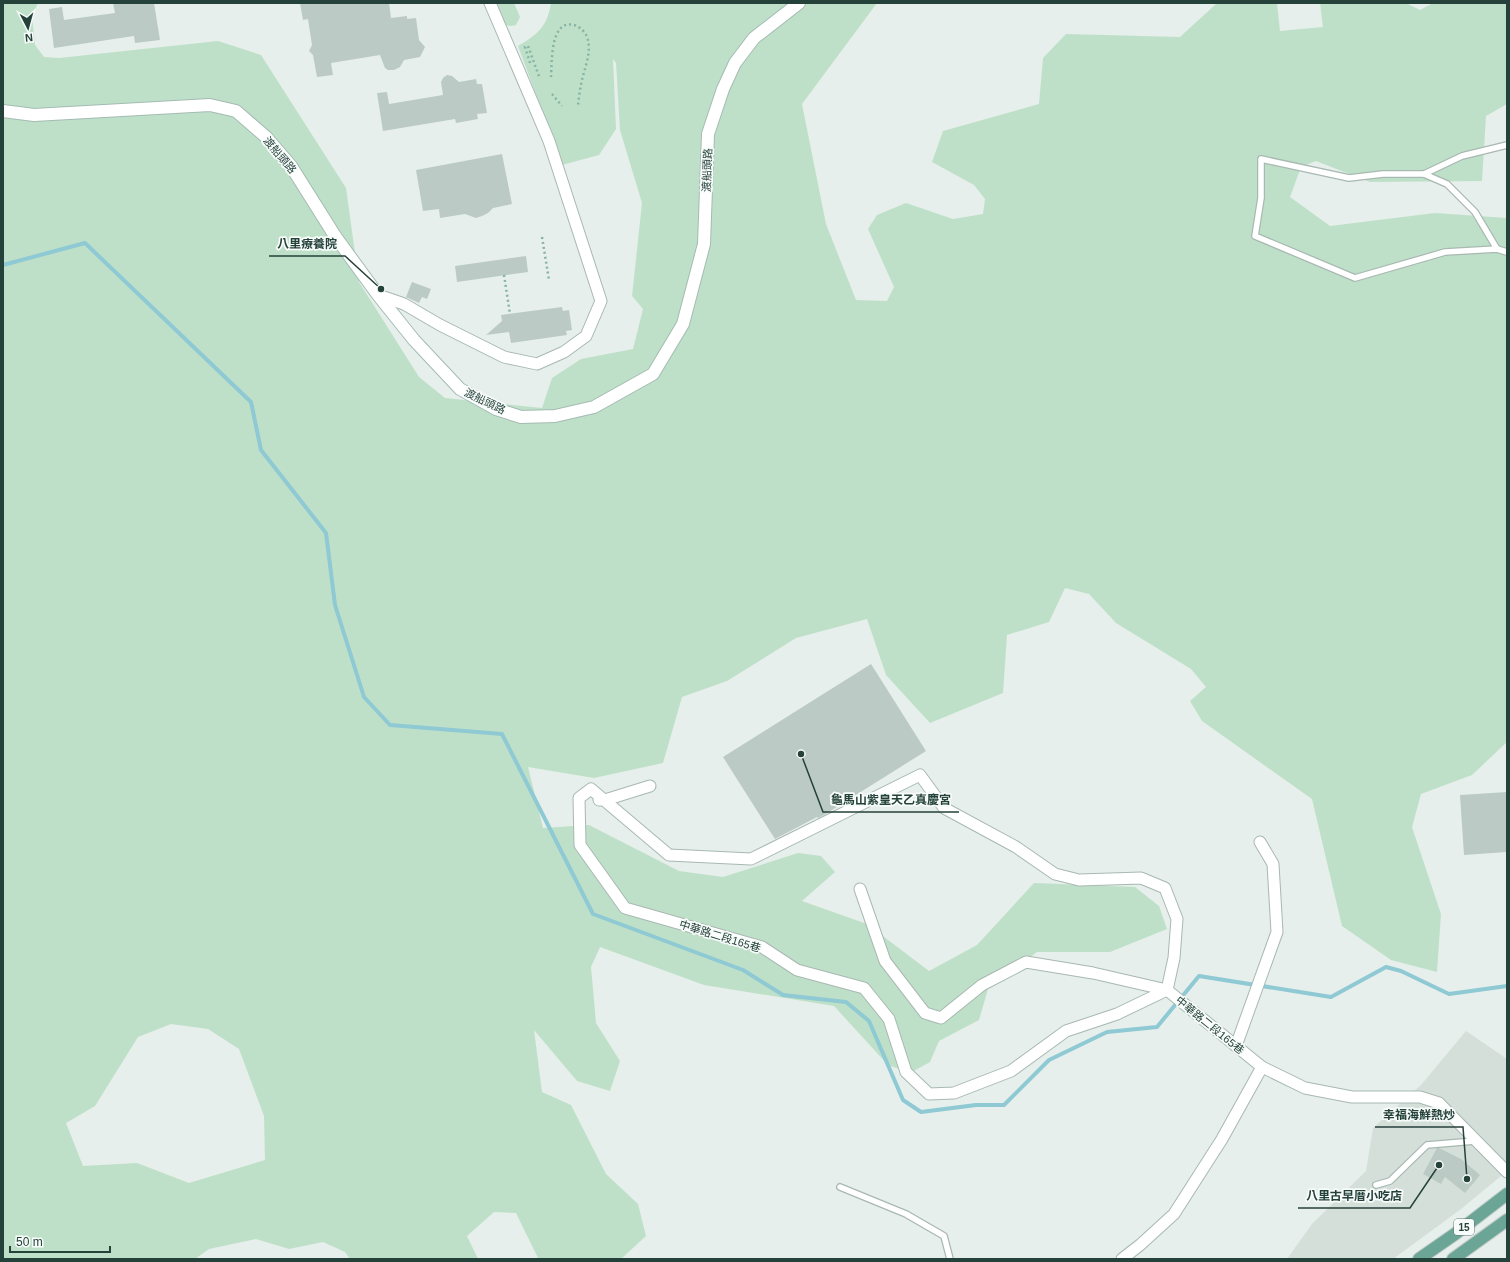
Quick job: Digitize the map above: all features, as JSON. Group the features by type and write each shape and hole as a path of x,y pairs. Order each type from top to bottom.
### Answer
{"main road":[{"name":"15","path":"1419,1259 1455,1234 1507,1194"},
{"name":"15","path":"1453,1259 1507,1220"}],"street":[{"path":"378,295 404,304 440,325 504,357 537,364 564,352 586,336 601,301 549,141 490,3"},
{"name":"渡船頭路","path":"3,111 34,115 210,105 236,111 266,137 292,166 336,236 378,295 414,340 460,389 496,408 521,417 555,416 594,406 653,374 683,324 704,244 708,134 723,89 736,63 754,38 799,3"},
{"name":"中華路二段165巷","path":"920,775 944,808 1016,847 1055,874 1079,880 1141,878 1165,888 1177,919 1174,958 1169,992 1117,1014 1066,1032 1011,1071 954,1093 928,1094 906,1072 889,1019 864,988 797,970 762,947 625,908 580,845 579,798 592,789 669,855 751,859 920,775"},
{"path":"605,800 650,786"},
{"path":"1236,1046 1277,932 1274,864 1260,842"},
{"path":"860,888 885,961 925,1013 941,1018 982,985 1026,962 1093,973 1169,992"},
{"name":"中華路二段165巷","path":"1169,992 1262,1067 1305,1088 1352,1097 1420,1097 1439,1102 1507,1172"},
{"path":"1122,1259 1174,1214 1222,1139 1262,1067"}],"lane":[{"path":"1424,174 1462,156 1507,145"},
{"path":"1497,249 1475,212 1446,184 1424,174 1383,174 1349,178 1261,159 1261,198 1255,236 1355,278 1445,252 1497,249 1507,252"},
{"path":"1376,1185 1390,1181 1427,1145 1477,1140"},
{"path":"840,1186 906,1214 944,1236 950,1259"}],"path":[{"path":"551,77 554,44 558,32 562,27 570,24 576,26 585,33 588,40 589,49 578,105"},
{"path":"552,94 562,106"},
{"path":"542,238 549,280"},
{"path":"504,275 510,314"}],"shaded area":[{"path":"1466,1031 1507,1059 1507,1171 1461,1209 1393,1259 1287,1259 1312,1224 1366,1171 1373,1128 1421,1085"}],"green space":[{"path":"3,3 38,3 32,16 35,45 44,57 59,58 218,41 261,55 346,188 359,282 419,377 445,398 542,408 552,378 581,359 633,349 643,309 632,296 642,203 620,130 616,63 613,59 616,129 599,155 562,165 518,46 531,38 544,24 551,3 877,3 802,104 826,224 856,300 887,301 894,287 868,229 877,215 906,203 953,219 983,214 985,199 974,185 932,162 943,131 1039,104 1043,58 1066,34 1180,37 1217,3 1277,3 1280,31 1323,27 1320,3 1406,3 1420,10 1433,3 1507,3 1507,104 1486,116 1482,181 1370,182 1316,161 1301,167 1290,197 1330,226 1435,213 1507,218 1507,742 1472,775 1421,794 1412,827 1441,914 1437,972 1391,960 1342,926 1312,799 1202,721 1190,701 1206,687 1191,669 1116,623 1089,594 1065,588 1049,622 1007,635 1003,693 930,723 886,675 867,619 796,638 727,681 682,697 663,763 594,778 528,767 543,828 589,825 679,871 723,877 798,853 821,856 835,872 802,901 867,924 929,971 977,945 1034,883 1135,887 1159,906 1167,929 1110,952 1037,952 988,989 979,1020 939,1041 930,1062 910,1073 888,1065 834,1006 704,985 600,947 591,967 596,1023 620,1061 610,1091 577,1081 534,1030 542,1092 571,1105 606,1174 638,1204 646,1236 621,1259 540,1259 538,1258 516,1213 494,1212 467,1236 478,1259 350,1259 345,1252 323,1242 289,1249 256,1239 209,1249 195,1259 3,1259","holes":["171,1024 208,1029 239,1049 264,1116 265,1160 189,1183 137,1163 83,1166 66,1123 95,1106 138,1037"]},
{"path":"495,3 514,3 520,17 516,25 505,25"}],"building":[{"path":"113,3 154,3 160,40 135,43 134,36 54,48 49,9 62,7 64,20 115,13"},
{"path":"300,3 389,3 391,18 407,16 407,19 416,18 419,40 425,47 420,57 404,60 400,67 394,70 388,70 385,68 380,55 331,63 333,75 317,77 313,55 309,51 312,45 308,19 303,20"},
{"path":"447,75 452,76 459,82 476,79 477,84 482,84 487,113 477,114 478,119 456,123 455,119 383,131 377,93 387,92 389,104 443,95 441,82"},
{"path":"502,154 512,204 493,208 488,213 476,218 465,214 440,218 439,209 423,211 416,170"},
{"path":"526,256 528,272 457,282 455,266"},
{"path":"412,282 431,289 427,299 422,297 419,303 406,297"},
{"path":"562,307 563,311 569,310 572,330 566,331 567,335 511,343 509,332 486,335 502,321 501,315"},
{"path":"871,664 926,751 824,815 818,818 817,817 775,839 723,757"},
{"path":"1507,792 1507,852 1464,855 1460,795"},
{"path":"1437,1148 1461,1159 1480,1175 1465,1193 1445,1177 1441,1184 1423,1174"}],"waterway":[{"path":"3,265 85,243 251,402 261,450 326,533 335,605 364,697 390,725 502,734 593,914 743,970 783,995 846,1002 869,1021 903,1100 921,1112 976,1105 1004,1105 1049,1060 1107,1032 1157,1027 1199,976 1331,997 1386,967 1401,971 1449,994 1507,986"}],"place":[{"name":"八里療養院","path":"381,289"},
{"name":"龜馬山紫皇天乙真慶宮","path":"801,754"},
{"name":"八里古早厝小吃店","path":"1439,1165"},
{"name":"幸福海鮮熱炒","path":"1467,1179"}]}
